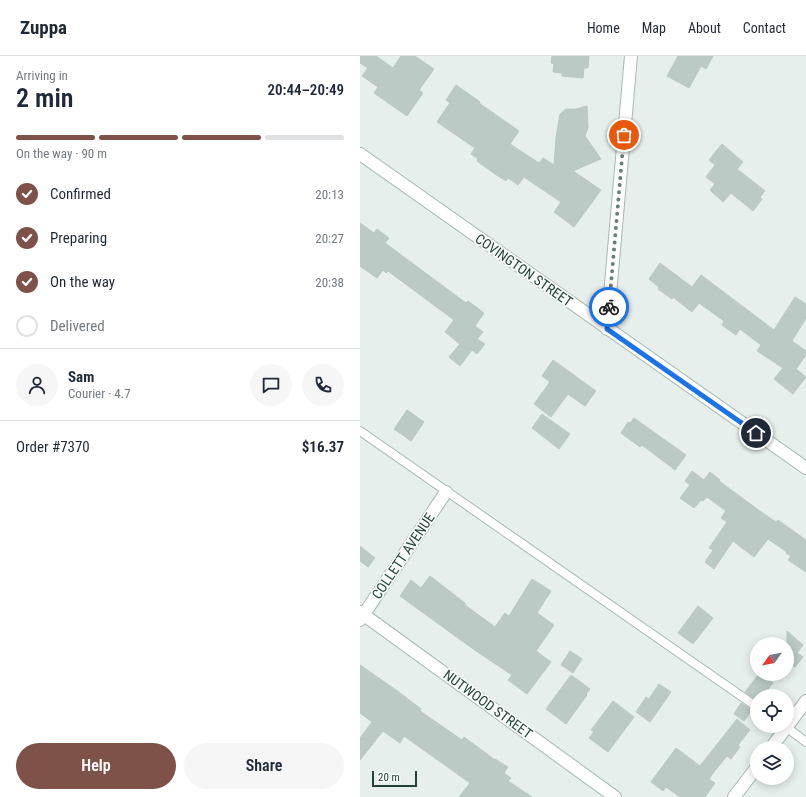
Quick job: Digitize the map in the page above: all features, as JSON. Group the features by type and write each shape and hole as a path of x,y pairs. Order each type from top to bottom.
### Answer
{"street":[{"path":"607,329 631,56"},
{"name":"COVINGTON STREET","path":"360,154 806,468"},
{"name":"COLLETT AVENUE","path":"361,615 446,492"},
{"name":"NUTWOOD STREET","path":"361,615 615,797"},
{"path":"794,717 806,701"},
{"path":"734,797 750,776"}],"lane":[{"path":"360,431 750,702"},
{"path":"794,733 806,742"}],"building":[{"path":"360,56 376,56 393,68 401,56 415,56 434,69 419,90 423,93 407,116 374,93 378,87 362,76 368,68 360,63"},
{"path":"552,56 589,56 588,68 584,68 583,78 562,76 562,73 553,72 554,64 551,63"},
{"path":"678,56 713,56 706,69 701,66 689,88 667,76"},
{"path":"456,85 519,131 510,144 539,163 543,158 554,165 560,114 566,109 576,109 587,106 588,127 585,136 601,159 573,171 601,190 574,227 554,212 561,202 524,177 518,185 508,178 506,181 495,174 477,161 478,159 471,154 475,148 437,122 450,103 446,100"},
{"path":"722,144 743,162 737,169 765,191 760,197 762,199 753,211 731,193 723,202 710,190 715,184 706,177 715,165 709,160"},
{"path":"360,223 374,233 377,229 389,238 385,243 466,303 468,301 484,313 475,326 483,332 477,339 485,344 477,354 472,350 460,366 449,357 460,344 445,332 454,320 388,271 386,273 383,270 377,278 360,266"},
{"path":"660,263 692,287 701,275 774,330 795,297 806,304 806,318 792,341 806,351 806,355 796,369 806,377 793,394 774,379 783,368 757,351 761,345 740,329 736,335 722,325 724,321 699,303 692,312 673,297 672,299 658,289 659,287 649,279"},
{"path":"553,360 596,391 585,406 568,394 551,417 534,404 550,382 542,376"},
{"path":"407,410 424,422 411,441 394,429"},
{"path":"542,414 570,434 559,449 532,428"},
{"path":"634,418 686,455 675,470 642,445 640,447 621,433 628,422 630,423"},
{"path":"692,471 704,480 710,472 720,480 719,481 764,514 776,522 778,520 806,540 806,572 788,560 791,556 768,539 754,557 733,541 714,569 705,562 713,550 709,548 727,522 721,518 726,511 707,497 703,501 701,500 694,508 680,498 690,485 685,481"},
{"path":"360,546 375,558 368,567 360,561"},
{"path":"430,576 465,603 465,605 495,627 505,613 509,616 532,579 551,591 537,613 554,625 536,651 551,662 527,694 508,680 512,675 400,596 411,580 421,588"},
{"path":"698,606 713,618 693,644 678,633"},
{"path":"787,631 794,637 787,637"},
{"path":"794,637 803,645 797,653 803,657 795,667"},
{"path":"570,651 582,659 573,673 561,665"},
{"path":"360,665 421,709 420,711 462,740 464,737 495,760 508,767 504,773 511,778 508,781 532,797 459,797 470,783 404,736 400,743 383,731 360,760 360,738 372,722 360,713"},
{"path":"571,675 590,689 566,724 546,709"},
{"path":"754,681 771,681 773,683 768,689 750,689 750,695 745,692"},
{"path":"659,684 671,692 650,722 636,712 646,697 649,699"},
{"path":"613,701 634,717 608,752 589,738 594,732 591,730"},
{"path":"741,703 750,709 750,713 744,721 734,714"},
{"path":"737,719 750,730 738,745 740,747 731,759 727,756 710,777 710,780 715,783 705,797 680,797 666,787 663,791 651,782 676,748 700,766"}],"way so far":[{"path":"609,307 624,135"}],"route":[{"path":"609,307 607,329 756,433"}]}
